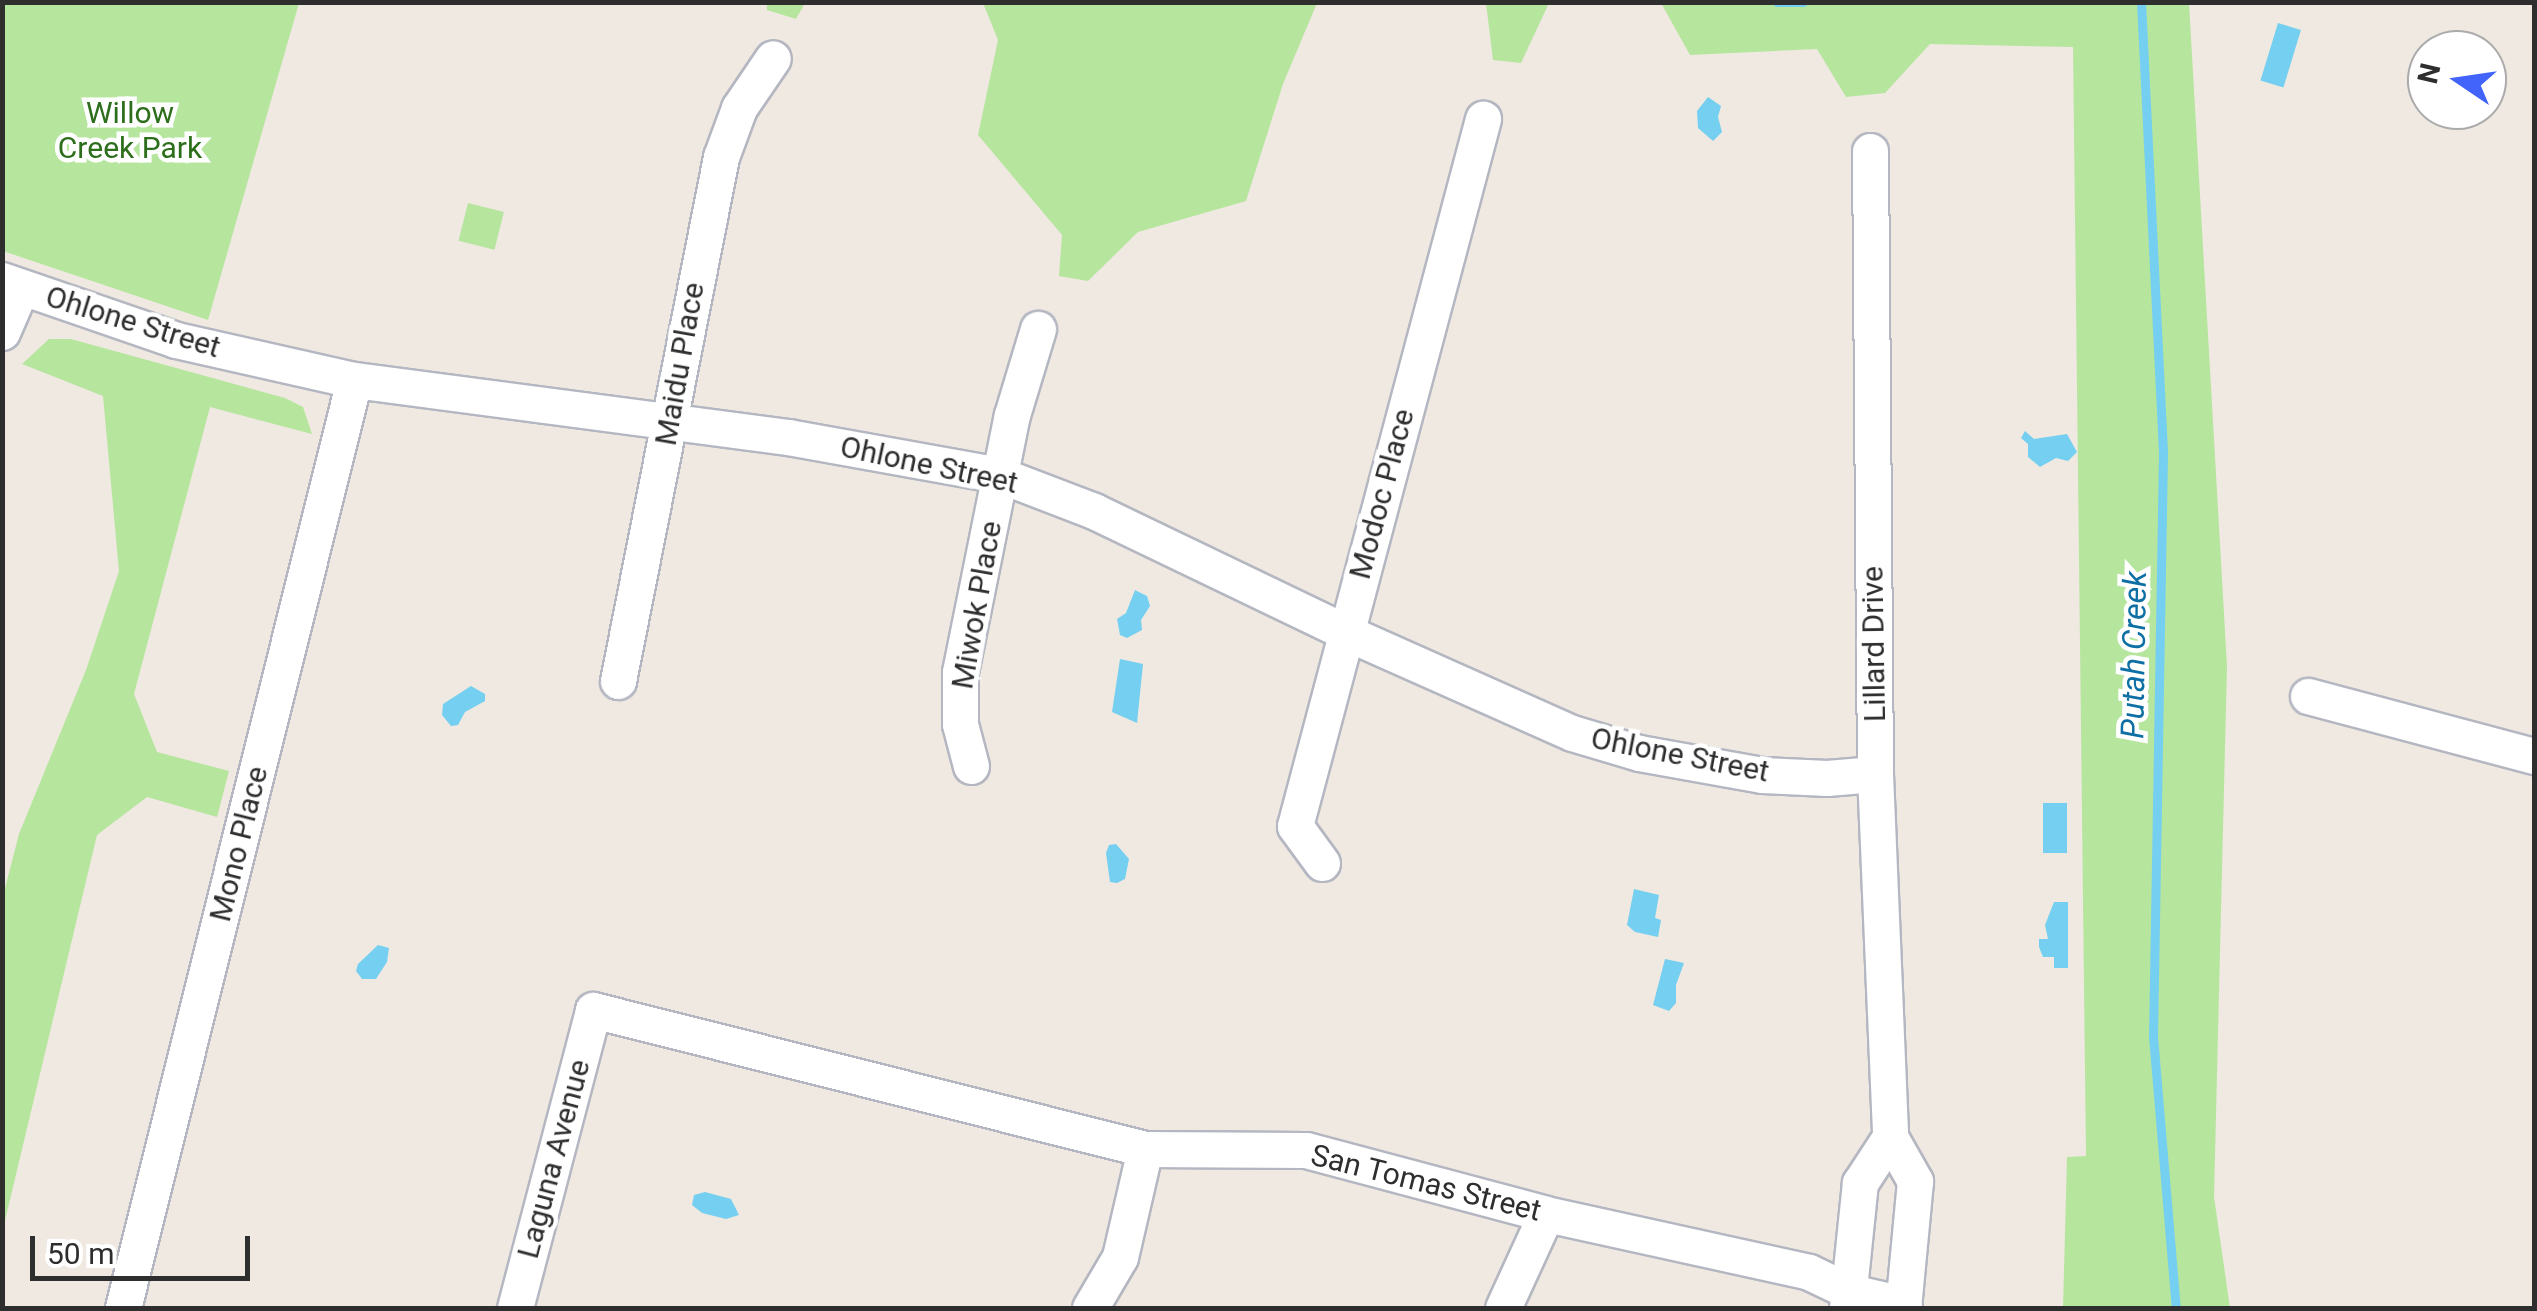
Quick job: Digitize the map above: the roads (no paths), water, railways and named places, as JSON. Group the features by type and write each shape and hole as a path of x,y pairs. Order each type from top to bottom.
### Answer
{"street":[{"name":"Maidu Place","path":"618,680 672,423 692,289 721,157 740,108 773,58"},
{"name":"Modoc Place","path":"1322,863 1295,826 1483,118"},
{"name":"Lillard Drive","path":"1870,152 1875,774 1890,1137 1914,1181 1904,1306"},
{"name":"Ohlone Street","path":"12,284 176,340 354,380 840,445 1000,476 1177,548 1345,632 1551,725 1638,753 1762,775 1827,778 1875,774"},
{"path":"2,332 12,284"},
{"name":"Miwok Place","path":"972,766 960,724 960,672 1000,476 1038,329"},
{"name":"Mono Place","path":"124,1308 354,380"},
{"path":"2308,696 2534,756"},
{"name":"San Tomas Street","path":"593,1010 1145,1149 1306,1150 1546,1214 1809,1272 1849,1300 1904,1306"},
{"name":"Laguna Avenue","path":"515,1308 593,1010"},
{"path":"1849,1300 1860,1182 1890,1137"},
{"path":"1090,1308 1120,1257 1145,1149"},
{"path":"1504,1308 1546,1214"}],"water":[{"path":"2278,23 2301,30 2283,87 2260,80"},
{"path":"1708,97 1721,106 1718,117 1722,132 1713,141 1698,128 1697,111"},
{"path":"2025,431 2034,439 2067,434 2077,452 2068,461 2056,458 2040,467 2028,457 2028,444 2021,438"},
{"path":"1135,590 1147,596 1150,606 1141,620 1142,630 1127,638 1120,635 1117,619 1126,613"},
{"path":"1120,659 1143,664 1137,723 1112,712"},
{"path":"471,686 485,694 485,701 465,712 458,725 451,726 442,715 443,704"},
{"path":"2043,803 2067,803 2067,853 2043,853"},
{"path":"1116,844 1129,859 1125,879 1117,883 1110,882 1106,853 1109,845"},
{"path":"1634,889 1659,895 1655,918 1661,920 1658,937 1635,932 1627,925"},
{"path":"2054,902 2068,902 2068,968 2054,968 2054,957 2043,957 2039,947 2039,939 2048,939 2045,925"},
{"path":"378,945 389,948 387,962 376,979 362,979 356,971 358,964"},
{"path":"1665,959 1684,963 1676,985 1676,1003 1669,1011 1653,1005"},
{"path":"705,1192 731,1199 739,1215 726,1219 702,1213 692,1205 694,1195"}],"waterway":[{"path":"1777,2 1803,2"},
{"name":"Putah Creek","path":"2141,2 2163,454 2153,1036 2176,1308"}],"park label":[{"name":"Willow Creek Park","path":"130,130"}]}
